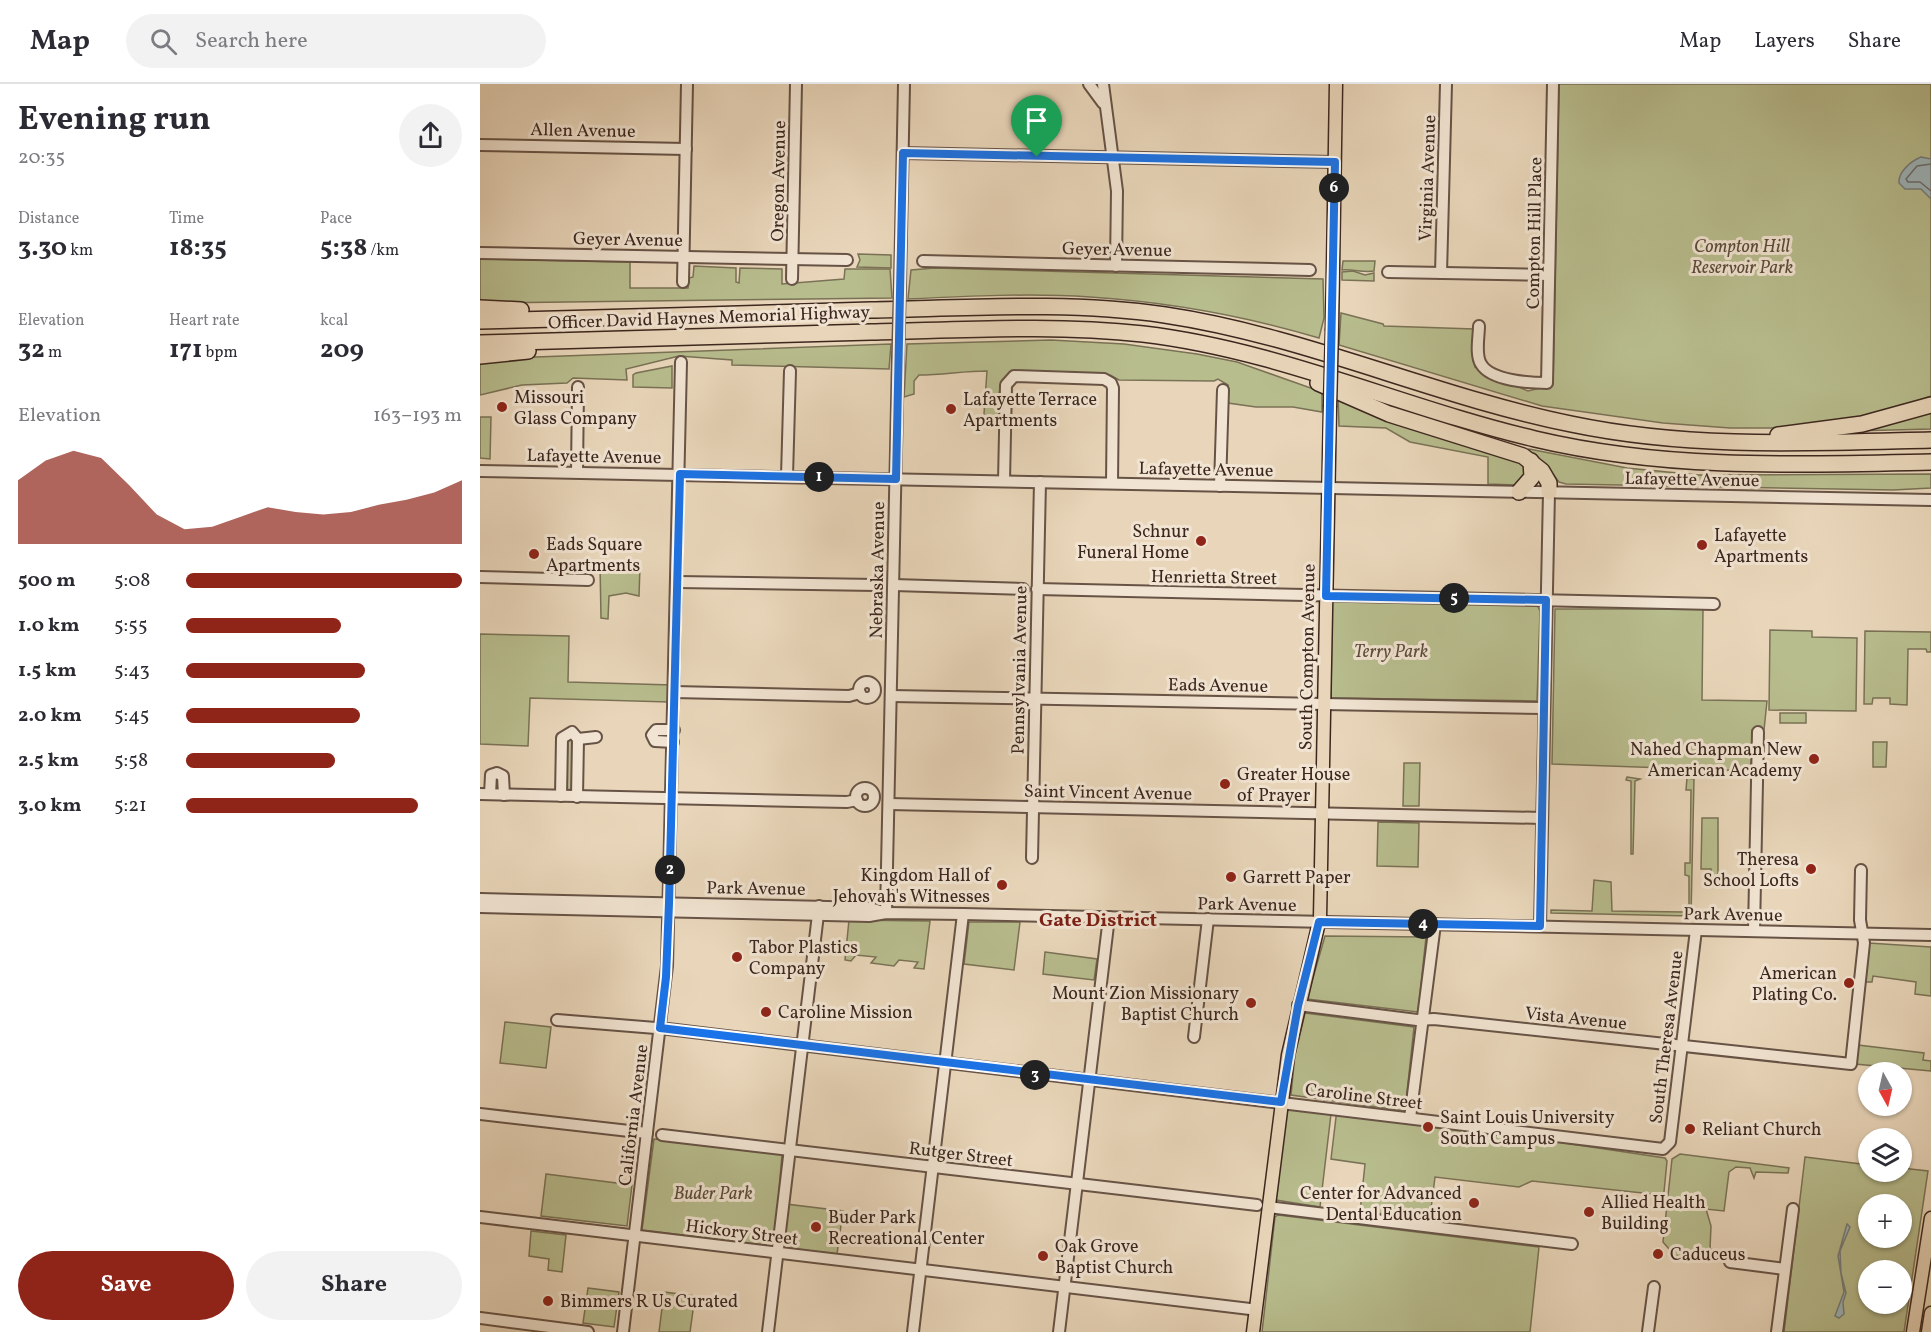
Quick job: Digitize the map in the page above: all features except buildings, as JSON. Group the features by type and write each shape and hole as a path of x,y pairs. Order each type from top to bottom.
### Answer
{"highway":[{"name":"Officer David Haynes Memorial Highway","path":"480,321 1012,307 1122,310 1201,321 1279,338 1493,405 1569,424 1647,437 1725,443 1931,440"},
{"path":"480,308 539,312 556,319"},
{"name":"Officer David Haynes Memorial Highway","path":"480,343 1066,329 1183,340 1276,360 1495,429 1610,454 1724,465 1931,462"},
{"path":"480,356 547,348 583,340"},
{"path":"1276,360 1374,408 1512,452 1531,461 1545,476 1549,492"},
{"path":"1725,443 1862,424 1931,405"},
{"path":"1519,492 1532,477 1531,461"}],"main road":[{"name":"South Compton Avenue","path":"1253,1332 1262,1206 1298,1005 1319,922 1336,84"},
{"path":"1912,1332 1931,1218"},
{"path":"1928,1332 1931,1313"}],"street":[{"path":"683,282 687,84"},
{"name":"Oregon Avenue","path":"792,279 796,84"},
{"name":"Nebraska Avenue","path":"886,913 904,84"},
{"path":"1089,84 1104,104"},
{"path":"1103,84 1118,211 1116,266"},
{"name":"Virginia Avenue","path":"1441,273 1446,84"},
{"name":"Compton Hill Place","path":"1479,326 1479,357 1485,368 1520,382 1547,383 1553,84"},
{"name":"Allen Avenue","path":"480,145 686,149"},
{"path":"903,153 1335,162"},
{"name":"Geyer Avenue","path":"480,253 847,260"},
{"name":"Geyer Avenue","path":"923,261 1310,270"},
{"path":"1388,272 1549,275"},
{"name":"California Avenue","path":"623,1332 666,977 675,692 681,362"},
{"path":"787,476 790,371"},
{"path":"1004,481 1006,385 1014,376 1104,379 1111,383 1113,388 1112,483"},
{"path":"577,472 578,387"},
{"path":"1220,486 1223,390"},
{"name":"Lafayette Avenue","path":"480,471 1931,500"},
{"name":"Pennsylvania Avenue","path":"1032,858 1040,482"},
{"path":"1540,926 1549,492"},
{"path":"480,577 588,580"},
{"path":"677,582 876,585"},
{"path":"894,585 1023,589"},
{"name":"Henrietta Street","path":"1037,589 1714,604"},
{"path":"675,692 849,696 860,693"},
{"name":"Eads Avenue","path":"891,696 1544,708"},
{"path":"673,742 655,741 652,735 656,730 674,730"},
{"path":"561,796 562,738 572,732 579,739 577,796"},
{"path":"1754,931 1758,732"},
{"path":"579,739 596,737"},
{"path":"504,795 503,776 497,772 491,775 485,794 504,795 672,799 847,802 857,800"},
{"name":"Saint Vincent Avenue","path":"889,804 1542,818"},
{"path":"1861,870 1862,933"},
{"name":"Park Avenue","path":"480,900 819,910 869,916 886,913 963,914 1931,935"},
{"name":"Park Avenue","path":"480,907 669,907"},
{"path":"768,1332 819,910"},
{"path":"913,1332 963,914"},
{"path":"1059,1332 1109,917"},
{"path":"1194,1037 1208,920"},
{"path":"1410,1118 1435,924"},
{"name":"South Theresa Avenue","path":"1667,1148 1670,1142 1696,930"},
{"name":"Vista Avenue","path":"1298,1005 1851,1064 1864,944 1862,933"},
{"name":"Caroline Street","path":"557,1020 660,1028 1089,1082 1281,1102 1667,1148"},
{"path":"480,1114 647,1133"},
{"name":"Rutger Street","path":"662,1135 1572,1244"},
{"path":"1777,1332 1793,1209"},
{"name":"Hickory Street","path":"480,1217 1250,1309"},
{"path":"1730,1262 1785,1269"},
{"path":"1648,1332 1654,1287"},
{"path":"480,1318 588,1332"}],"green space":[{"name":"Compton Hill Reservoir Park","path":"1559,84 1931,84 1931,396 1879,414 1790,428 1730,428 1663,423 1542,406 1339,345 1341,313 1384,326 1474,329 1475,367 1528,391 1553,385"},
{"path":"858,254 891,255 891,268 857,267 860,260"},
{"path":"480,259 630,262 630,288 688,288 689,278 693,277 694,266 736,268 736,282 739,283 740,268 782,269 782,284 844,279 845,269 890,269 892,298 480,303"},
{"path":"1343,261 1375,261 1374,271 1342,270"},
{"path":"935,268 1323,279 1324,318 1319,338 1206,311 1119,299 1022,295 908,299 911,270"},
{"path":"1353,271 1365,275 1374,273 1374,281 1342,280 1342,272"},
{"path":"1051,340 1124,344 1237,362 1322,392 1322,412 1293,407 1256,407 1228,403 1228,385 1218,379 1214,381 1119,380 1110,375 1014,373 1003,381 1000,387 999,425 987,425 984,414 987,371 919,375 914,381 914,394 904,397 907,344"},
{"path":"891,344 889,369 732,365 732,360 679,356 626,369 627,380 573,378 567,383 522,385 480,395 480,359"},
{"path":"672,366 672,388 633,387 633,375 636,373"},
{"path":"1338,395 1524,463 1527,473 1516,485 1488,484 1488,457 1410,442 1386,428 1339,426"},
{"path":"1931,408 1931,429 1852,431"},
{"path":"480,417 491,417 490,459 480,458"},
{"path":"1529,449 1627,468 1698,475 1931,474 1931,488 1893,490 1566,484 1559,482 1545,464 1527,451"},
{"path":"600,564 640,566 639,596 626,593 609,596 608,619 601,618"},
{"name":"Terry Park","path":"1332,601 1537,605 1540,611 1537,701 1331,698"},
{"path":"1555,609 1703,609 1702,700 1767,701 1764,730 1752,730 1751,771 1552,764"},
{"path":"1770,630 1812,631 1812,637 1857,638 1856,711 1769,710"},
{"path":"1865,631 1931,632 1931,652 1927,652 1926,649 1908,649 1907,705 1890,704 1890,698 1873,698 1872,704 1864,704"},
{"path":"480,634 569,636 568,682 672,685 669,702 530,698 528,746 480,744"},
{"path":"1780,713 1806,713 1806,723 1780,723"},
{"path":"574,737 574,789 568,790 565,788 566,740"},
{"path":"1873,742 1887,742 1886,767 1873,767"},
{"path":"1404,763 1420,763 1419,806 1403,806"},
{"path":"1627,777 1640,779 1635,781 1633,854 1631,854 1631,781 1626,780"},
{"path":"1687,778 1694,779 1691,916 1551,913 1551,910 1592,911 1594,880 1611,882 1612,911 1684,912 1684,906 1689,905 1689,876 1685,875 1685,863 1690,863 1691,790 1686,790"},
{"path":"1702,818 1718,818 1718,879 1711,879 1711,869 1701,869"},
{"path":"1378,822 1419,823 1418,867 1377,866"},
{"path":"849,920 930,921 924,969 914,968 918,962 899,960 894,966 871,963 876,957 856,955 851,961 845,960"},
{"path":"969,922 1020,922 1014,970 964,964"},
{"path":"1325,936 1426,937 1418,1012 1307,999"},
{"path":"1868,943 1931,947 1931,996 1915,994 1916,982 1873,976 1872,982 1866,982"},
{"path":"1045,952 1097,959 1094,980 1043,974"},
{"path":"1305,1013 1414,1027 1405,1111 1291,1095 1295,1055"},
{"path":"505,1022 551,1027 546,1068 500,1063"},
{"path":"1858,1045 1924,1053 1923,1060 1931,1061 1931,1071 1912,1069 1912,1062 1858,1062 1858,1064 1855,1064"},
{"path":"1337,1109 1665,1158 1667,1161 1664,1192 1661,1195 1532,1181 1519,1187 1435,1177 1430,1217 1360,1212 1365,1164 1331,1159"},
{"path":"1287,1110 1331,1114 1320,1207 1276,1200"},
{"name":"Buder Park","path":"654,1139 782,1154 778,1203 843,1211 837,1254 642,1230"},
{"path":"1680,1154 1789,1168 1788,1173 1756,1172 1754,1178 1750,1168 1736,1167 1729,1172 1724,1211 1706,1209 1711,1226 1710,1249 1715,1251 1707,1260 1670,1255 1669,1249 1663,1242 1672,1159"},
{"path":"1805,1157 1858,1164 1858,1182 1912,1182 1912,1169 1928,1171 1912,1278 1912,1260 1858,1260 1858,1314 1907,1314 1904,1332 1784,1332"},
{"path":"546,1174 632,1185 627,1226 541,1216"},
{"path":"1278,1215 1539,1247 1530,1332 1262,1332 1275,1217"},
{"path":"531,1231 566,1235 562,1272 548,1270 549,1259 529,1256"},
{"path":"588,1288 619,1292 614,1327 583,1323"},
{"path":"664,1292 695,1296 690,1332 659,1332"}],"water":[{"path":"1921,157 1931,159 1931,199 1921,189 1905,189 1899,183 1906,167"},
{"path":"1847,1224 1850,1227 1840,1251 1841,1273 1846,1293 1843,1302 1844,1314 1839,1318 1835,1316 1844,1292 1838,1256"}],"place":[{"name":"Missouri Glass Company","path":"502,407"},
{"name":"Lafayette Terrace Apartments","path":"951,409"},
{"name":"Schnur Funeral Home","path":"1201,541"},
{"name":"Lafayette Apartments","path":"1702,545"},
{"name":"Eads Square Apartments","path":"534,554"},
{"name":"Nahed Chapman New American Academy","path":"1814,759"},
{"name":"Greater House of Prayer","path":"1225,784"},
{"name":"Theresa School Lofts","path":"1811,869"},
{"name":"Garrett Paper","path":"1231,877"},
{"name":"Kingdom Hall of Jehovah's Witnesses","path":"1002,885"},
{"name":"Tabor Plastics Company","path":"737,957"},
{"name":"American Plating Co.","path":"1849,983"},
{"name":"Mount Zion Missionary Baptist Church","path":"1251,1003"},
{"name":"Caroline Mission","path":"766,1012"},
{"name":"Saint Louis University South Campus","path":"1428,1127"},
{"name":"Reliant Church","path":"1690,1129"},
{"name":"Center for Advanced Dental Education","path":"1474,1203"},
{"name":"Allied Health Building","path":"1589,1212"},
{"name":"Buder Park Recreational Center","path":"816,1227"},
{"name":"Caduceus","path":"1658,1254"},
{"name":"Oak Grove Baptist Church","path":"1043,1256"},
{"name":"Bimmers R Us Curated","path":"548,1301"}],"district":[{"name":"Gate District","path":"1098,919"}],"route":[{"path":"903,153 1037,157 1335,162 1326,596 1546,600 1540,926 1319,922 1298,1006 1281,1102 1089,1082 660,1028 666,977 669,903 680,474 896,479 903,153"}]}
